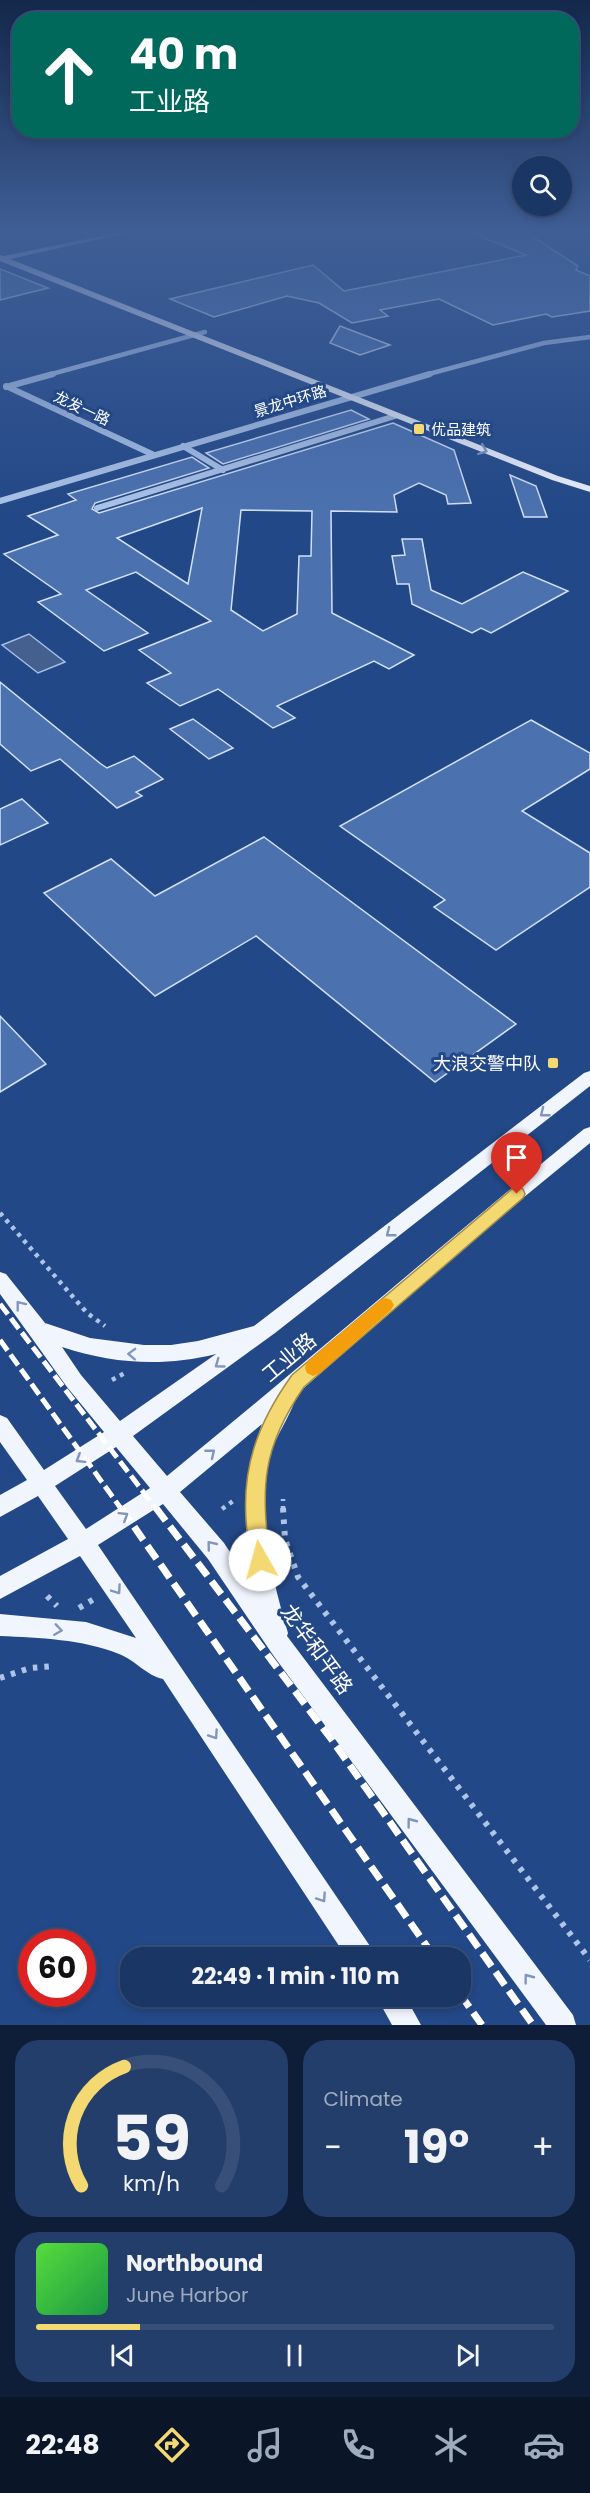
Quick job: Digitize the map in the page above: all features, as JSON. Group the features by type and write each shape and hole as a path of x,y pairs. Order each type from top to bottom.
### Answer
{"main road":[{"path":"174,326 395,416 555,478 590,489"},
{"path":"188,326 558,470 590,480"},
{"name":"工业路","path":"0,1506 42,1483 119,1434 270,1326 590,1077"},
{"name":"工业路","path":"0,1588 83,1542 165,1491 298,1381 462,1238 590,1134"},
{"name":"龙华和平路","path":"0,1280 74,1381 216,1551 281,1647 563,2025"},
{"path":"38,1329 57,1338 106,1351 147,1354 200,1350 238,1340 270,1326"},
{"path":"281,1647 267,1598 257,1541 255,1515 257,1474 261,1449 273,1421 298,1381"},
{"path":"0,1425 182,1687 356,1947"},
{"path":"0,1625 85,1634 120,1643 150,1657 182,1687"},
{"path":"396,2007 408,2025"}],"street":[{"path":"3,385 205,332"},
{"name":"景龙中环路","path":"0,501 350,396 530,346 590,337"},
{"name":"龙发一路","path":"3,385 154,455"},
{"path":"97,508 395,416"},
{"path":"183,446 223,470"}],"path":[{"path":"0,1213 87,1313 108,1328"},
{"path":"283,1500 282,1527 287,1551 298,1577 590,1959"},
{"path":"0,1678 30,1668 55,1666"}],"water":[{"path":"29,634 65,662 38,673 2,645"}],"building":[{"path":"340,326 390,345 360,355 330,343"},
{"path":"351,410 369,419 223,464 206,453"},
{"path":"393,423 454,450 471,503 448,504 446,495 419,483 394,495 397,512 331,511 332,613 414,655 389,669 374,661 277,706 295,718 273,728 218,689 180,706 147,683 171,673 139,650 211,621 136,572 86,590 148,633 104,651 38,602 61,594 4,554 58,535 28,516 76,500 68,494 192,457 209,468 95,503 92,509 99,513","holes":["202,508 188,584 117,538","241,510 312,511 311,556 299,556 297,614 263,631 231,610"]},
{"path":"510,475 536,486 547,517 524,517"},
{"path":"402,539 422,539 431,590 462,604 523,572 568,591 491,633 481,628 472,633 412,604 409,584 397,584 392,556 405,555"},
{"path":"0,682 107,768 134,756 163,779 136,792 142,796 117,808 60,759 31,771 0,744"},
{"path":"193,719 233,748 209,759 170,729"},
{"path":"531,720 590,753 590,769 522,811 590,853 590,887 496,950 434,907 445,900 340,826"},
{"path":"22,799 48,823 0,845 0,809"},
{"path":"264,837 516,1024 435,1082 256,936 155,996 44,893 111,859 155,896"},
{"path":"0,1016 46,1064 0,1092"}],"railway":[{"path":"0,1304 157,1510"},
{"path":"0,1340 122,1510"},
{"path":"121,1508 427,1947"},
{"path":"156,1508 332,1740 533,2025"},
{"path":"469,2007 482,2025"}],"slow traffic":[{"path":"313,1368 386,1305"}],"place":[{"name":"优品建筑","path":"419,429"},
{"name":"大浪交警中队","path":"553,1063"}],"route":[{"path":"260,1560 255,1515 261,1449 273,1421 298,1381 462,1238 517,1194"}]}
